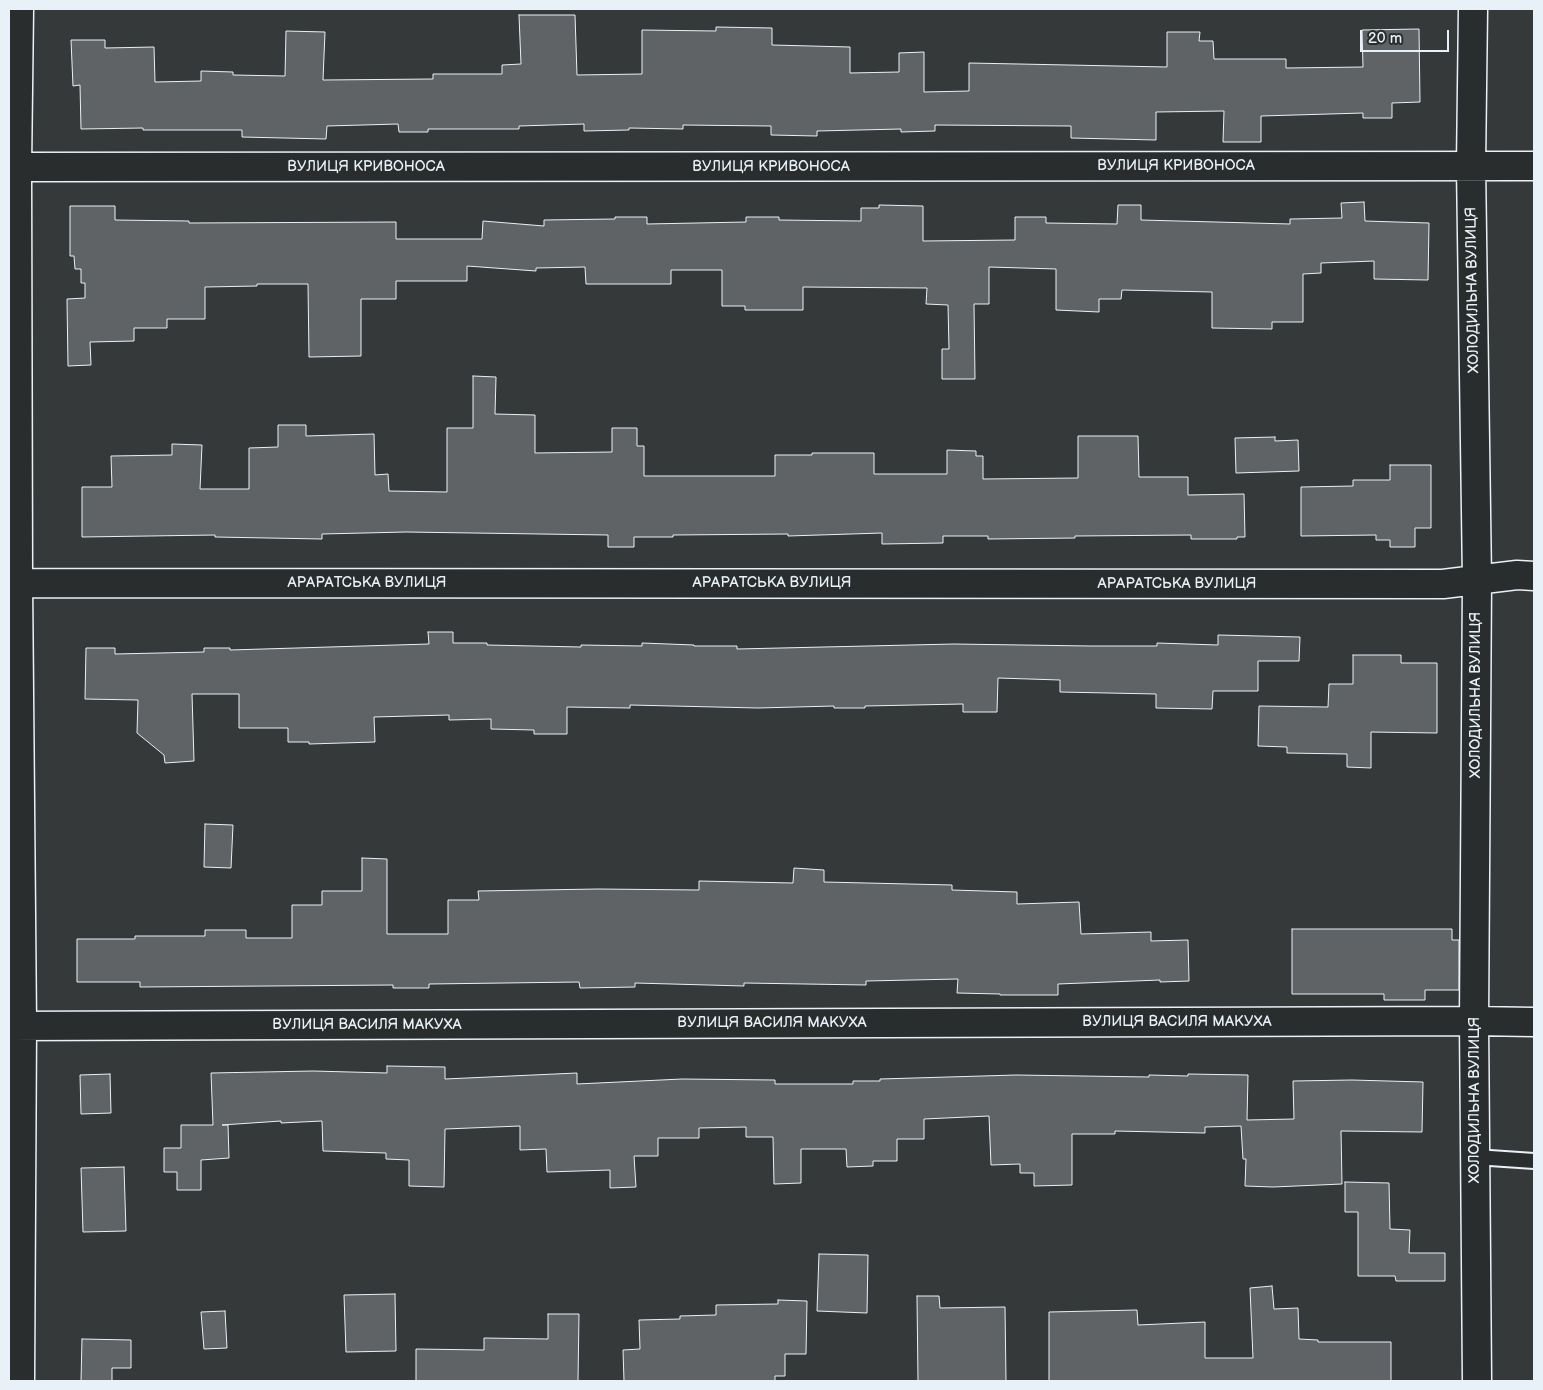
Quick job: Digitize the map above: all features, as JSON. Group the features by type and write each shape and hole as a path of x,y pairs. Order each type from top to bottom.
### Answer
{"street":[{"path":"19,9 13,167 13,583 15,1026 20,1381"},
{"name":"ХОЛОДИЛЬНА ВУЛИЦЯ","path":"1472,9 1471,166 1477,580 1474,1021 1477,1381"},
{"name":"ВУЛИЦЯ КРИВОНОСА","path":"13,167 1534,166"},
{"name":"АРАРАТСЬКА ВУЛИЦЯ","path":"13,583 1443,584 1517,575 1534,576"},
{"name":"ВУЛИЦЯ ВАСИЛЯ МАКУХА","path":"15,1026 1534,1022"}],"lane":[{"path":"1475,1157 1534,1161"}],"building":[{"path":"519,15 575,15 577,75 642,74 642,30 716,31 716,27 772,28 772,45 850,47 850,73 899,72 899,53 924,52 924,92 969,91 969,63 1167,67 1167,32 1200,32 1199,41 1213,41 1214,59 1286,59 1286,68 1363,67 1362,30 1419,29 1420,102 1392,103 1392,118 1363,118 1363,113 1261,116 1261,142 1223,142 1224,111 1156,112 1156,140 1071,138 1071,126 935,125 935,131 901,132 901,129 817,131 817,136 771,135 771,126 683,125 683,129 629,128 629,130 584,131 584,124 519,126 519,129 428,129 428,132 399,132 398,124 327,126 326,139 242,137 242,130 81,129 80,85 73,86 71,40 105,40 105,48 154,47 155,82 201,81 201,71 233,72 233,75 285,76 286,31 325,32 323,80 433,79 433,74 502,74 502,65 521,64"},
{"path":"1364,202 1365,221 1429,223 1428,280 1374,279 1374,261 1321,263 1321,273 1303,274 1303,322 1272,322 1272,329 1212,328 1212,292 1122,290 1121,299 1099,299 1099,312 1056,310 1056,269 989,267 989,304 974,304 975,379 942,379 942,349 949,349 948,305 926,304 927,288 803,287 803,310 745,310 745,306 722,306 722,270 671,270 671,284 586,284 585,267 536,268 536,271 467,266 467,281 396,281 396,299 361,299 361,356 309,357 308,284 205,287 205,319 167,319 167,328 134,328 134,341 90,342 91,365 68,366 67,299 85,298 85,283 81,283 81,269 75,269 74,256 70,256 70,206 115,206 115,220 189,221 189,223 396,222 396,239 482,239 483,221 544,226 544,220 615,219 615,217 647,217 647,224 746,222 746,217 779,217 779,220 861,221 861,208 879,208 879,205 923,206 923,241 1015,240 1015,217 1046,217 1046,223 1117,224 1118,205 1141,205 1141,220 1290,224 1290,219 1342,218 1341,203"},
{"path":"473,376 496,377 495,414 535,415 535,453 612,452 612,428 637,428 637,446 644,446 644,476 775,476 775,455 812,455 812,453 874,453 874,474 947,474 947,450 976,451 976,456 983,456 983,479 1078,478 1078,436 1138,436 1139,477 1188,477 1188,495 1244,494 1245,537 1237,537 1237,539 1191,539 1191,535 988,539 988,536 943,536 943,543 882,544 882,533 788,536 788,534 673,535 673,537 634,537 634,547 608,547 608,535 406,532 322,534 322,539 215,537 215,535 82,537 82,487 112,487 111,456 172,455 172,444 202,445 200,489 249,489 249,448 278,447 278,425 306,425 306,436 374,434 375,475 388,474 389,491 447,492 447,428 473,428"},
{"path":"1275,437 1275,441 1298,440 1299,471 1236,473 1235,438"},
{"path":"1390,465 1431,465 1431,528 1415,528 1415,547 1390,547 1390,540 1376,540 1376,535 1301,536 1301,487 1353,486 1353,480 1390,480"},
{"path":"428,632 453,632 453,643 487,643 487,645 581,647 581,645 642,646 642,643 737,646 737,649 954,644 1157,646 1157,643 1218,645 1218,635 1300,637 1299,661 1258,661 1258,691 1213,691 1212,709 1156,708 1156,694 1060,692 1060,680 998,678 997,712 963,712 963,704 865,706 865,708 834,708 834,706 758,708 630,705 630,708 567,707 567,734 534,734 534,730 491,729 491,719 449,720 449,715 374,717 375,742 309,744 309,742 288,742 288,728 239,728 239,694 192,694 194,761 165,763 164,755 137,733 138,700 85,699 86,648 115,648 115,654 204,652 204,648 230,648 230,650 429,644"},
{"path":"1353,655 1401,655 1401,663 1437,663 1437,733 1371,732 1371,768 1347,767 1347,754 1287,753 1287,747 1258,746 1259,706 1328,707 1329,684 1353,684"},
{"path":"205,824 233,825 231,868 204,867"},
{"path":"362,858 387,859 387,934 448,934 448,900 479,900 478,891 699,890 699,881 793,883 794,868 824,870 824,882 952,885 952,890 1017,892 1017,904 1079,902 1081,934 1151,932 1151,941 1188,940 1189,981 1160,982 1160,980 1058,984 1058,995 957,993 958,979 866,981 866,985 744,983 744,986 635,983 635,987 580,988 579,982 429,984 429,988 393,988 393,985 140,987 140,982 77,982 77,939 135,939 135,936 205,936 205,930 246,930 246,938 292,938 292,905 322,905 322,891 362,891"},
{"path":"1292,929 1452,929 1452,940 1459,940 1459,990 1425,990 1425,1000 1384,1000 1384,994 1292,994"},
{"path":"387,1066 445,1067 445,1079 577,1073 577,1084 682,1079 775,1080 775,1084 853,1084 853,1081 880,1081 880,1079 1016,1075 1149,1077 1149,1075 1188,1076 1188,1074 1248,1075 1247,1120 1294,1119 1293,1081 1423,1082 1422,1132 1341,1131 1342,1184 1273,1187 1245,1186 1246,1159 1243,1159 1241,1126 1205,1127 1205,1133 1115,1131 1115,1134 1072,1134 1072,1185 1034,1186 1034,1173 1020,1173 1020,1164 991,1165 989,1116 924,1119 924,1139 897,1139 897,1161 873,1161 873,1166 847,1167 846,1149 801,1149 801,1183 774,1184 773,1137 746,1137 746,1127 699,1128 699,1138 658,1138 658,1156 634,1156 636,1187 610,1188 610,1170 547,1172 546,1149 520,1150 520,1126 445,1129 444,1187 409,1186 409,1160 386,1159 386,1153 323,1151 322,1121 281,1123 281,1121 222,1125 228,1125 229,1158 201,1160 201,1190 177,1190 177,1172 164,1172 164,1148 181,1148 181,1125 213,1125 211,1073 313,1071 387,1073"},
{"path":"110,1074 111,1113 81,1114 80,1075"},
{"path":"124,1167 126,1231 83,1232 81,1168"},
{"path":"1345,1182 1389,1183 1390,1229 1410,1230 1409,1253 1445,1253 1445,1281 1396,1281 1395,1276 1358,1276 1358,1212 1345,1212"},
{"path":"819,1254 868,1255 867,1313 817,1311"},
{"path":"1272,1286 1274,1309 1298,1308 1299,1339 1318,1340 1318,1342 1391,1342 1391,1381 1049,1381 1049,1312 1137,1310 1138,1325 1205,1322 1205,1358 1253,1358 1250,1288"},
{"path":"395,1294 396,1351 346,1352 344,1295"},
{"path":"917,1296 939,1296 940,1308 1005,1307 1006,1381 918,1381"},
{"path":"778,1300 807,1301 806,1354 785,1354 785,1376 775,1376 775,1381 624,1381 623,1350 640,1349 639,1320 680,1319 680,1316 716,1315 716,1305 778,1304"},
{"path":"225,1311 227,1348 204,1349 201,1312"},
{"path":"548,1314 579,1314 578,1381 416,1381 416,1349 484,1350 484,1338 548,1339"},
{"path":"82,1339 131,1340 131,1368 112,1368 112,1381 81,1381"}]}
